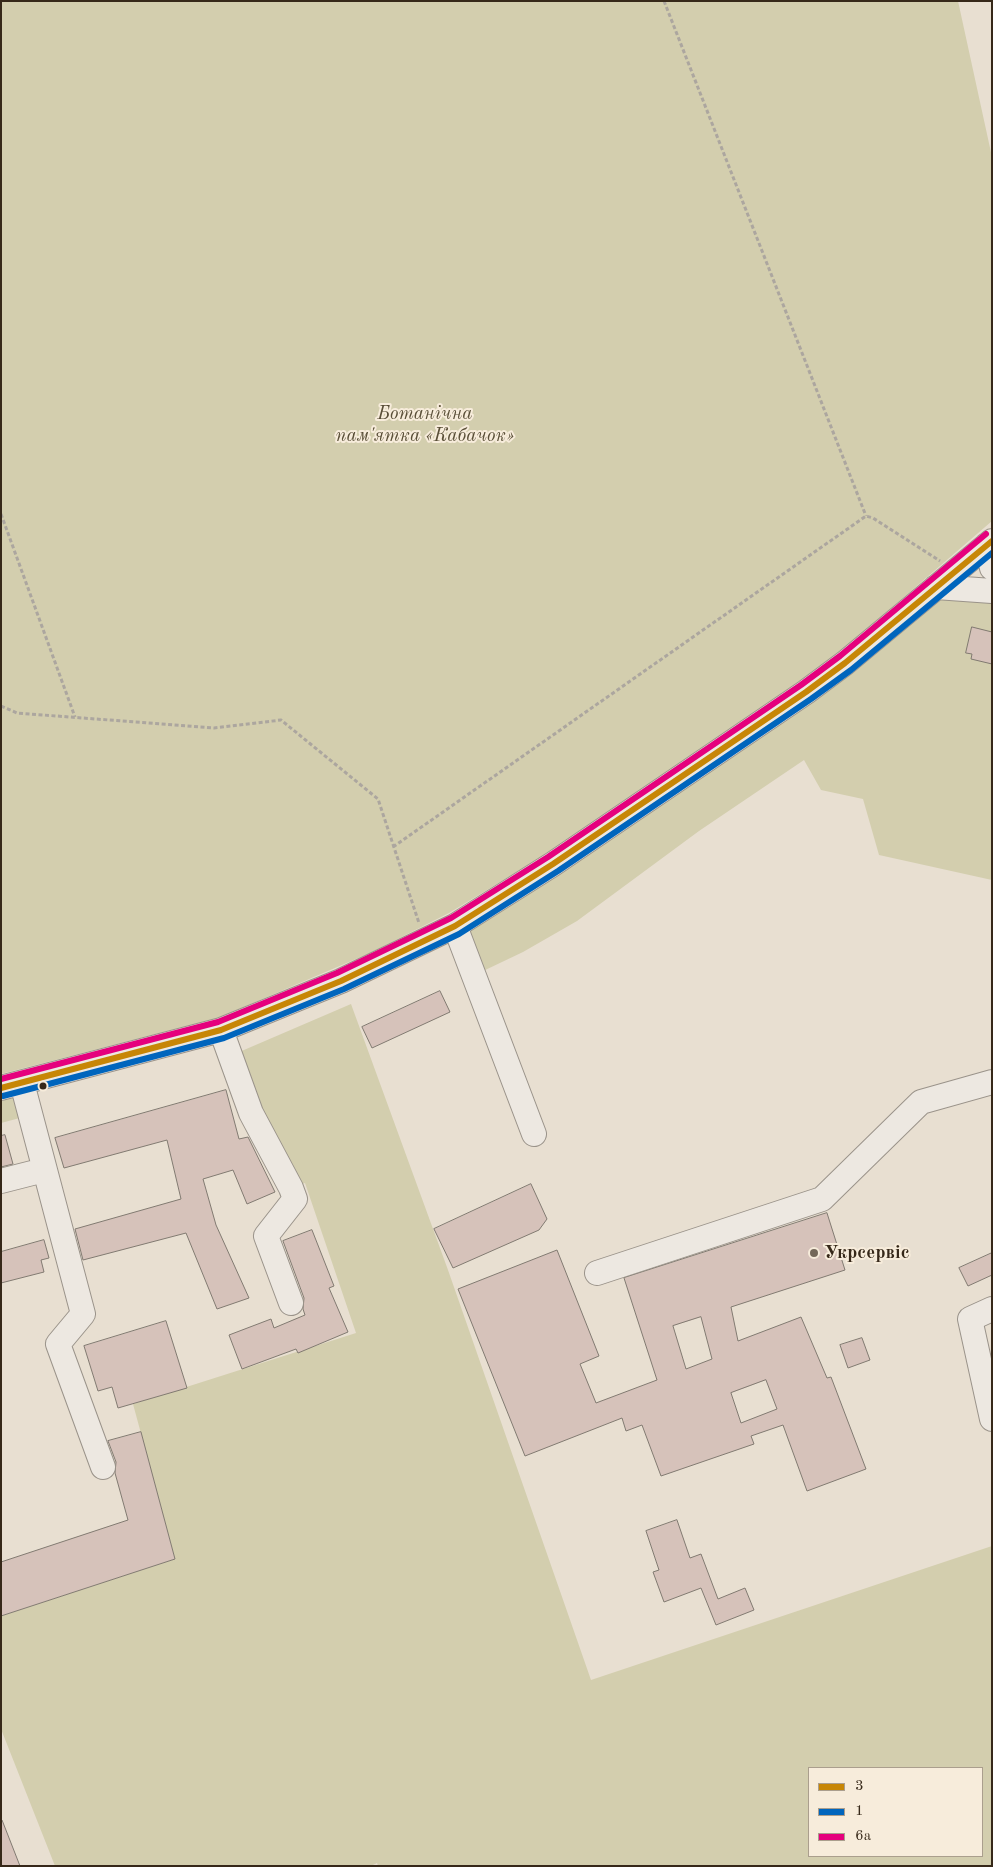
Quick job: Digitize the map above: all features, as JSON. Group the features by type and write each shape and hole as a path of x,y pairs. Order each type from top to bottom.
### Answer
{"street":[{"path":"103,1467 58,1344 83,1314 44,1170 12,1085 221,1030 341,981 455,926 553,864 806,692 845,663 956,571 990,552"},
{"path":"936,587 992,590"},
{"path":"455,926 534,1134"},
{"path":"221,1030 251,1113 291,1188 295,1200 266,1236 290,1303"},
{"path":"596,1273 822,1199 921,1102 992,1082"},
{"path":"1,1181 44,1170"},
{"path":"992,1309 970,1319 992,1419"}],"path":[{"path":"664,1 866,516"},
{"path":"1,514 75,717"},
{"path":"866,516 873,518 956,571"},
{"path":"393,847 866,516"},
{"path":"1,706 17,713 214,728 281,720 378,800 426,940"}],"green space":[{"name":"Ботанічна пам'ятка «Кабачок»","path":"1,1 958,1 992,157 992,521 838,654 548,853 449,913 370,953 218,1018 1,1074"},
{"path":"936,587 992,591 992,880 879,855 863,799 821,790 804,760 699,831 577,921 523,952 481,972 455,926"},
{"path":"351,1004 448,1270 591,1680 992,1546 992,1866 378,1866 377,1863 371,1866 55,1866 1,1729 1,1616 175,1559 133,1404 356,1333 305,1183 291,1188 230,1056"},
{"path":"25,1093 31,1115 1,1123 1,1099"}],"building":[{"path":"972,627 992,632 992,664 971,659 972,654 966,653"},
{"path":"440,991 450,1012 372,1048 362,1027"},
{"path":"226,1090 239,1139 248,1137 275,1192 247,1204 233,1170 203,1179 216,1225 249,1298 217,1309 186,1233 83,1260 75,1229 181,1199 167,1140 64,1168 55,1138"},
{"path":"5,1135 13,1164 1,1167 1,1136"},
{"path":"531,1184 547,1219 539,1230 453,1268 434,1229"},
{"path":"827,1213 845,1270 731,1307 738,1341 801,1317 827,1378 831,1377 866,1469 807,1491 783,1425 751,1436 754,1444 661,1476 642,1425 626,1431 622,1418 525,1456 458,1289 557,1250 599,1356 580,1364 596,1403 657,1380 624,1278","holes":["701,1317 712,1359 686,1369 673,1326","766,1380 777,1409 741,1423 731,1393"]},
{"path":"312,1230 334,1286 329,1288 348,1332 298,1353 296,1349 242,1369 229,1335 271,1319 274,1328 305,1315 303,1309 304,1298 283,1241"},
{"path":"44,1240 49,1258 41,1260 44,1272 1,1283 1,1252"},
{"path":"992,1253 992,1275 968,1286 959,1268"},
{"path":"166,1321 187,1388 118,1408 112,1387 98,1391 84,1346"},
{"path":"862,1338 870,1360 848,1368 840,1345"},
{"path":"141,1432 175,1559 1,1616 1,1562 128,1520 115,1473 116,1462 108,1441"},
{"path":"677,1520 690,1558 701,1554 718,1599 745,1588 754,1610 716,1625 701,1588 664,1602 653,1572 659,1570 646,1531"},
{"path":"2,1820 20,1866 1,1866"}],"transit line":[{"name":"6а","path":"1,1079 218,1022 337,973 451,918 548,857 801,685 840,656 986,534"},
{"name":"3","path":"1,1088 221,1030 341,981 455,926 553,864 806,692 845,663 992,541"},
{"name":"1","path":"3,1096 224,1038 344,989 459,934 558,871 811,699 851,670 992,553"}],"place":[{"name":"Укрсервіс","path":"814,1253"}]}
